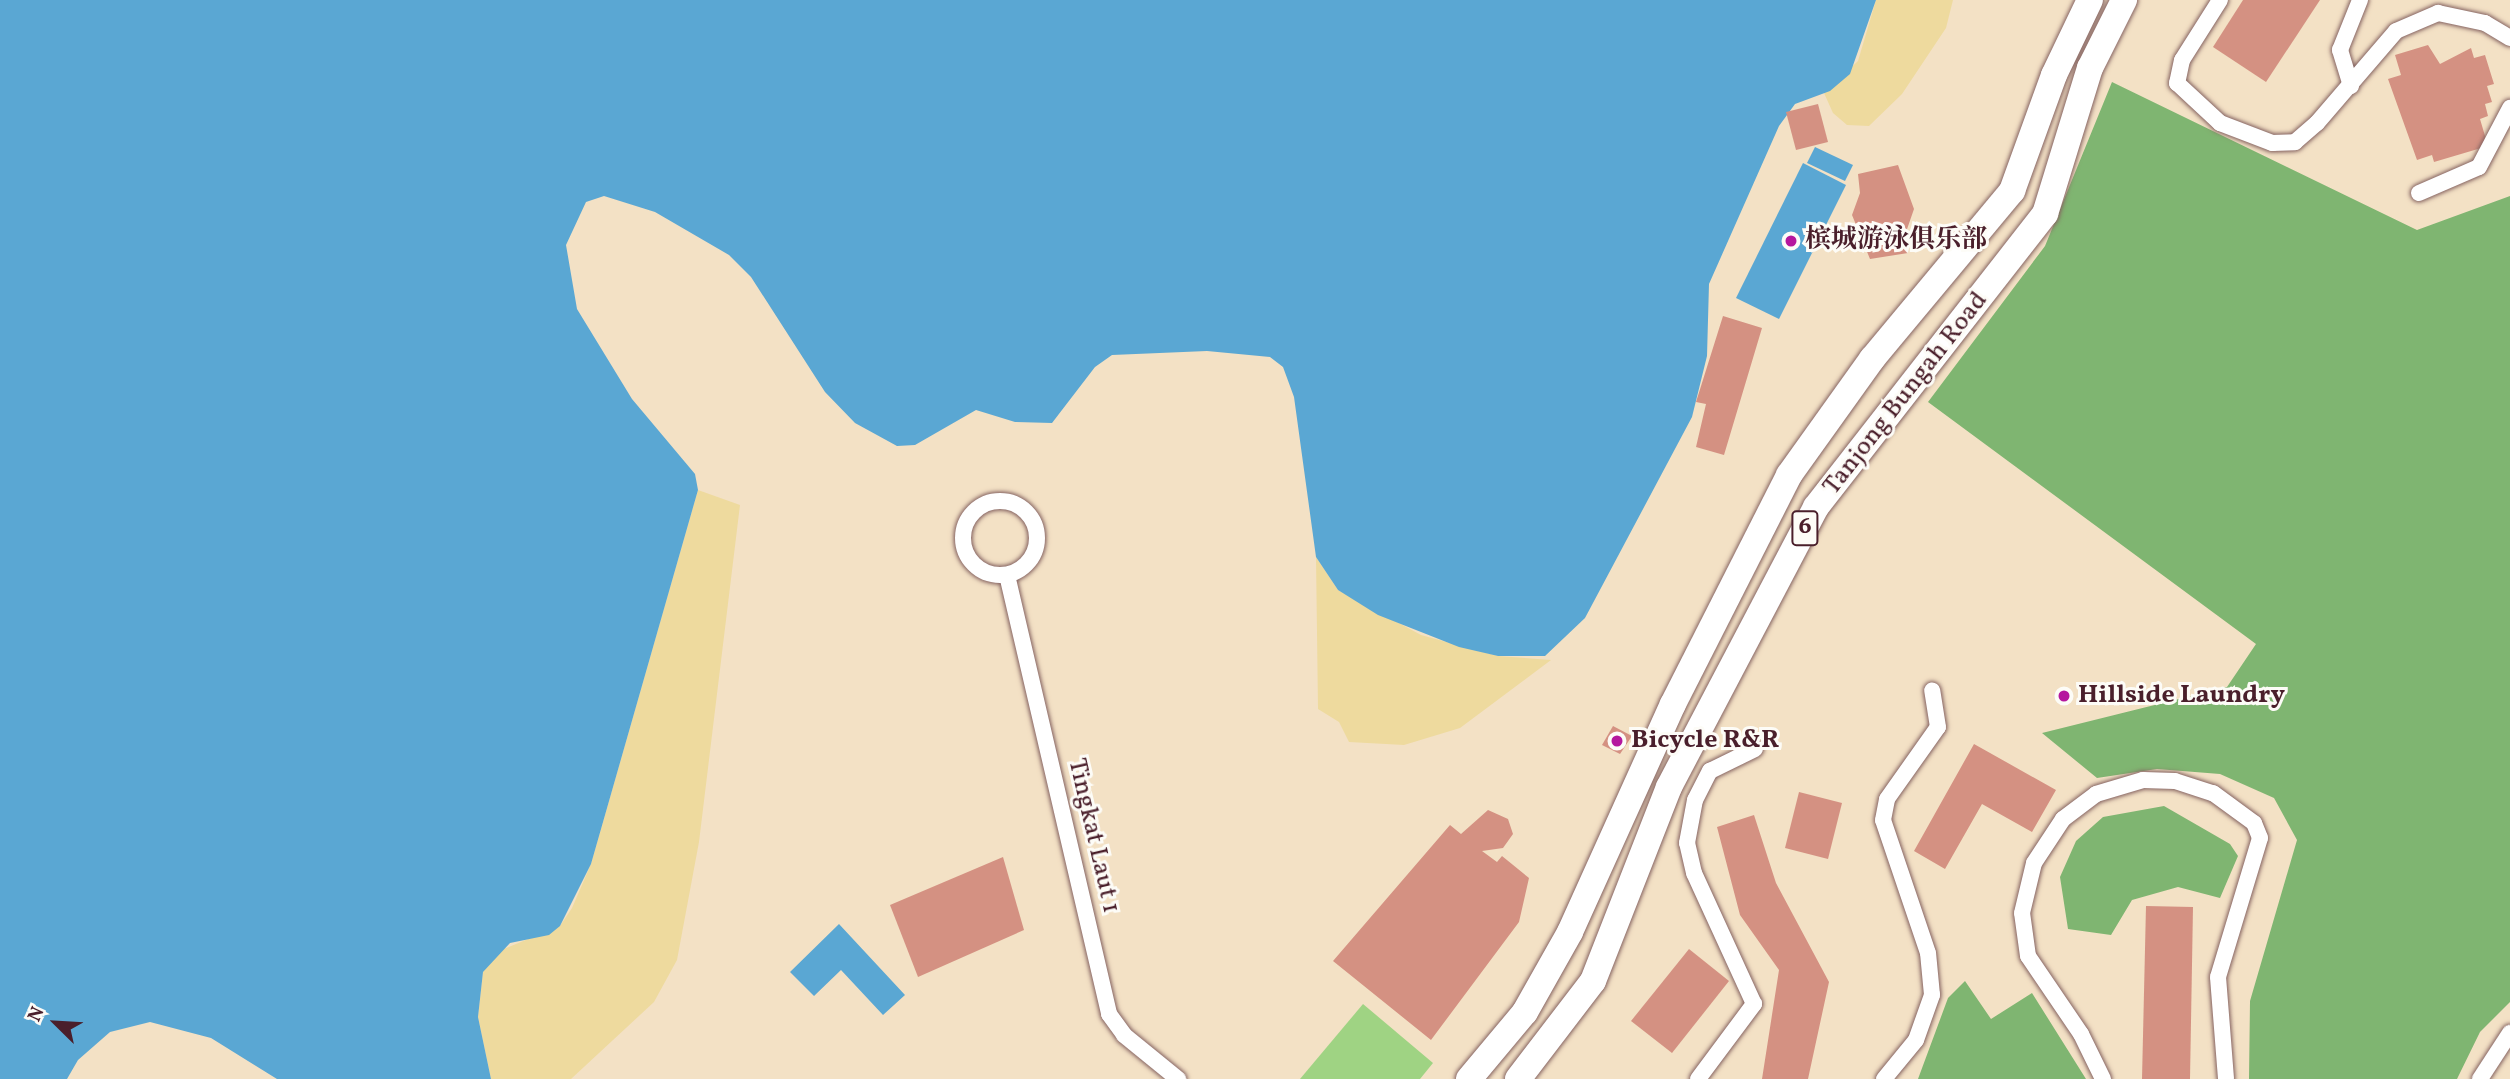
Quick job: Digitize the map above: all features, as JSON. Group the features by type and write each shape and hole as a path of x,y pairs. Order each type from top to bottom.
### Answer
{"main road":[{"name":"Tanjong Bungah Road","path":"1469,1079 1525,1012 1570,932 1673,704 1789,475 1872,359 2012,191 2054,75 2090,0"},
{"name":"Tanjong Bungah Road","path":"1518,1079 1593,981 1669,787 1816,507 2045,214 2090,68 2124,0"}],"street":[{"path":"2220,0 2182,60 2177,83 2220,123 2272,143 2295,142 2351,86 2396,31 2438,13 2485,23 2510,38"},
{"path":"2351,86 2340,50 2360,0"},
{"path":"2420,193 2479,167 2510,108"},
{"path":"999,501 1022,508 1038,540 1028,563 1007,575 984,572 963,542 968,519 999,501"},
{"name":"Tingkat Laut 1","path":"1007,575 1109,1014 1124,1035 1178,1079"},
{"path":"1884,1079 1916,1040 1932,995 1928,953 1883,820 1887,799 1938,727 1932,690"},
{"path":"1698,1079 1754,1004 1694,873 1687,843 1695,800 1710,771 1755,749"},
{"path":"2103,1079 2081,1034 2028,956 2022,913 2034,863 2063,820 2096,794 2143,780 2175,781 2213,793 2254,823 2260,838 2218,977 2227,1079"},
{"path":"2480,1079 2510,1033"}],"green space":[{"path":"2112,82 2417,230 2510,196 2510,1002 2480,1032 2457,1079 2249,1079 2250,1001 2297,840 2274,798 2220,774 2157,769 2097,778 2042,733 2227,687 2256,644 1928,402 2045,246"},
{"path":"2164,806 2230,844 2238,856 2220,898 2178,887 2132,900 2111,935 2068,929 2060,877 2076,841 2103,817"},
{"path":"1965,981 1991,1019 2032,993 2086,1079 1918,1079 1948,998"},
{"path":"1363,1004 1433,1063 1420,1079 1300,1079"}],"sand":[{"path":"1876,0 1953,0 1946,28 1902,94 1869,126 1847,125 1833,113 1824,93 1858,61"},
{"path":"698,490 740,505 699,842 677,960 654,1002 571,1079 491,1079 478,1017 483,972 494,953 560,926 572,908 591,864"},
{"path":"1316,557 1338,590 1421,635 1498,656 1551,660 1460,728 1404,745 1349,742 1339,722 1318,709"}],"water":[{"path":"0,0 1876,0 1850,74 1830,91 1795,104 1779,126 1709,284 1707,356 1692,417 1585,618 1545,656 1498,656 1459,647 1378,615 1338,590 1316,557 1294,397 1283,367 1270,357 1207,351 1112,355 1095,367 1052,423 1015,422 976,410 915,445 897,446 855,423 825,392 751,277 729,255 655,212 604,196 586,202 566,245 577,309 632,399 695,474 698,490 591,864 560,926 549,935 510,943 483,972 478,1017 491,1079 277,1079 211,1038 150,1022 110,1032 78,1060 67,1079 0,1079"},
{"path":"1815,147 1853,165 1845,181 1807,163"},
{"name":"槟城游泳俱乐部","path":"1803,163 1846,185 1779,319 1736,298"},
{"path":"839,924 905,995 883,1015 841,970 814,996 790,972"}],"building":[{"path":"2243,0 2320,0 2266,82 2213,47"},
{"path":"2428,45 2440,64 2471,48 2474,58 2485,55 2494,84 2487,86 2492,102 2485,104 2488,116 2480,119 2488,146 2434,162 2432,155 2417,160 2388,79 2401,75 2395,55"},
{"path":"1818,104 1828,142 1796,150 1786,112"},
{"path":"1898,165 1914,209 1905,235 1908,253 1870,259 1852,215 1860,193 1858,174"},
{"path":"1723,316 1762,328 1724,455 1696,447 1706,404 1696,402"},
{"name":"Bicycle R&R","path":"1613,726 1632,736 1620,754 1602,745"},
{"path":"1974,744 2056,790 2032,832 1982,804 1945,869 1914,851"},
{"path":"1799,792 1842,803 1828,859 1785,848"},
{"path":"1488,810 1508,819 1513,834 1503,848 1482,851 1497,862 1502,856 1529,878 1519,922 1431,1040 1333,961 1450,825 1461,834"},
{"path":"1754,815 1776,883 1829,982 1808,1079 1762,1079 1779,970 1740,915 1717,827"},
{"path":"1003,857 1024,930 918,977 890,905"},
{"path":"2146,906 2193,907 2190,1079 2142,1079"},
{"path":"1689,949 1729,981 1672,1053 1631,1021"}],"place":[{"name":"槟城游泳俱乐部","path":"1791,241"},
{"name":"Hillside Laundry","path":"2064,696"},
{"name":"Bicycle R&R","path":"1617,741"}]}
